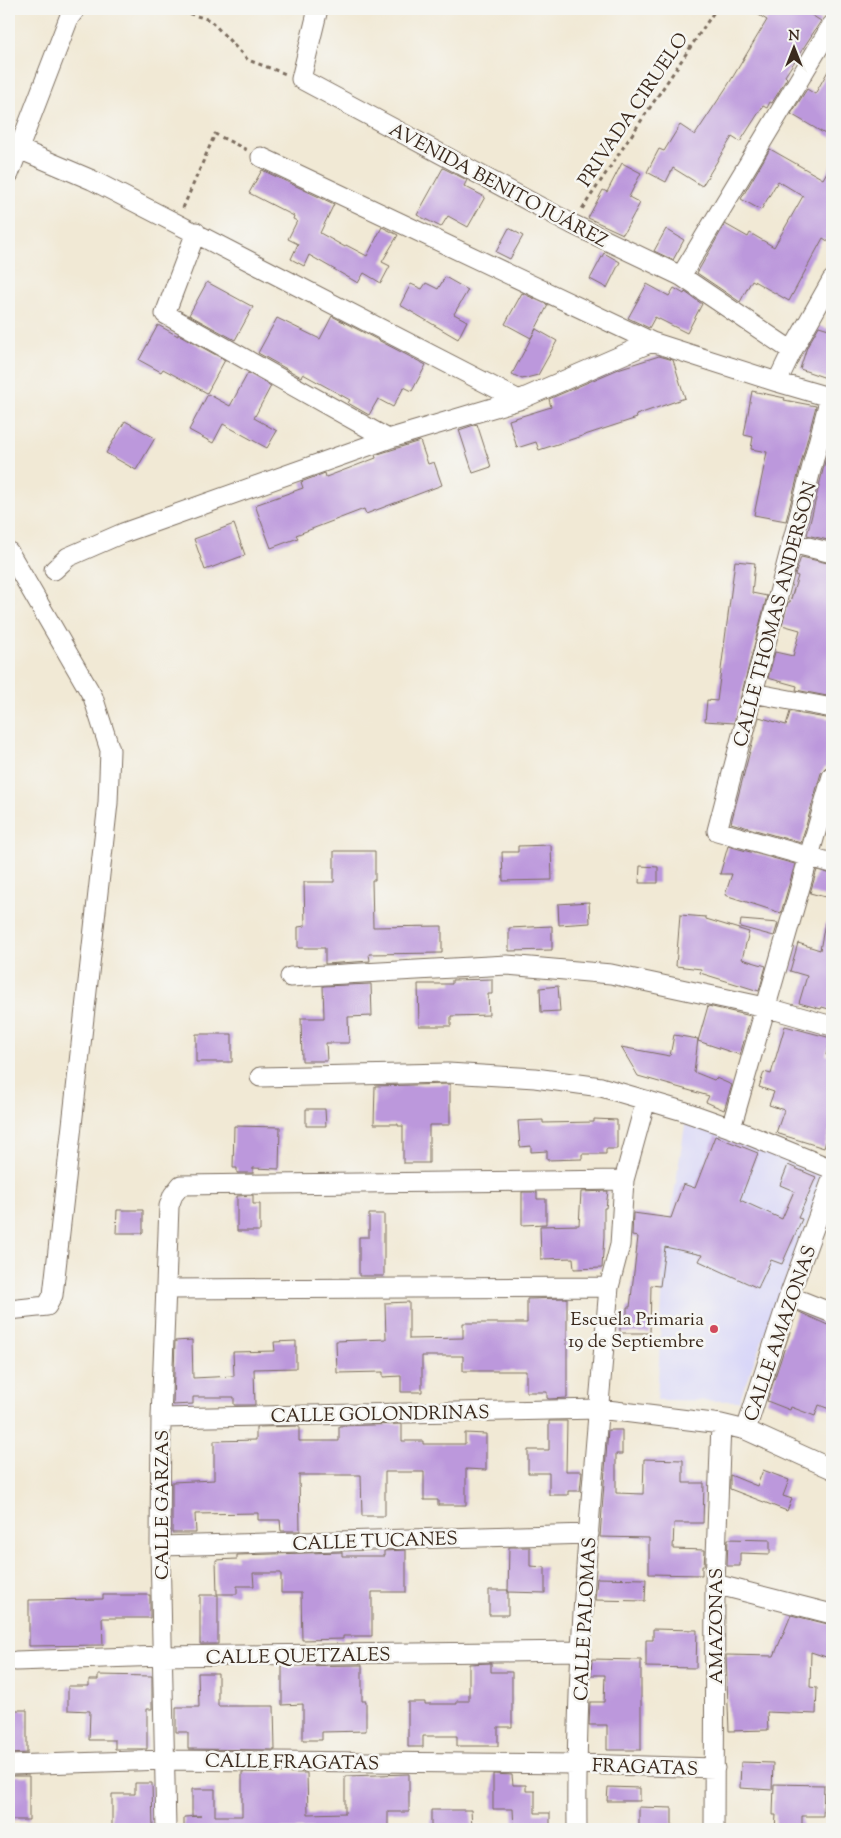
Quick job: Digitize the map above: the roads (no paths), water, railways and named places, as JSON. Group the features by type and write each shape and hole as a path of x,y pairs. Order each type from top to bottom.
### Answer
{"street":[{"path":"9,174 69,18 76,9"},
{"name":"AVENIDA BENITO JUÁREZ","path":"318,9 301,79 572,224 681,276 792,351"},
{"path":"681,276 832,24"},
{"path":"19,149 92,180 196,232 519,400"},
{"path":"261,157 652,342 777,382 831,397"},
{"path":"196,232 165,314 388,440"},
{"path":"777,382 792,351 832,280"},
{"path":"54,570 68,557 123,533 388,440 519,400 652,342"},
{"name":"CALLE THOMAS ANDERSON","path":"808,857 717,831 831,397"},
{"path":"792,543 832,553"},
{"path":"9,552 93,697 110,750 108,803 53,1294 47,1306 9,1310"},
{"path":"754,693 832,708"},
{"path":"731,1128 832,776"},
{"path":"808,857 832,863"},
{"path":"290,977 507,964 611,974 765,1007 832,1026"},
{"path":"260,1077 448,1073 535,1078 601,1087 731,1128 832,1169"},
{"name":"CALLE PALOMAS","path":"577,1829 576,1764 581,1651 609,1287 620,1245 624,1180 646,1100"},
{"name":"CALLE AMAZONAS","path":"746,1430 789,1296 832,1179"},
{"name":"CALLE GARZAS","path":"166,1829 160,1546 161,1418 169,1206 173,1194 181,1185 624,1180"},
{"path":"166,1289 609,1287"},
{"path":"789,1296 832,1313"},
{"name":"CALLE GOLONDRINAS","path":"161,1418 599,1409 721,1424 746,1430 832,1469"},
{"name":"AMAZONAS","path":"714,1829 714,1584 721,1424"},
{"name":"CALLE TUCANES","path":"160,1546 589,1534"},
{"path":"714,1584 832,1614"},
{"name":"CALLE QUETZALES","path":"16,1661 162,1656 581,1651"},
{"name":"CALLE FRAGATAS","path":"9,1765 164,1760 576,1764"},
{"name":"FRAGATAS","path":"576,1764 715,1768"}],"place":[{"name":"Escuela Primaria 19 de Septiembre","path":"714,1329"}]}
